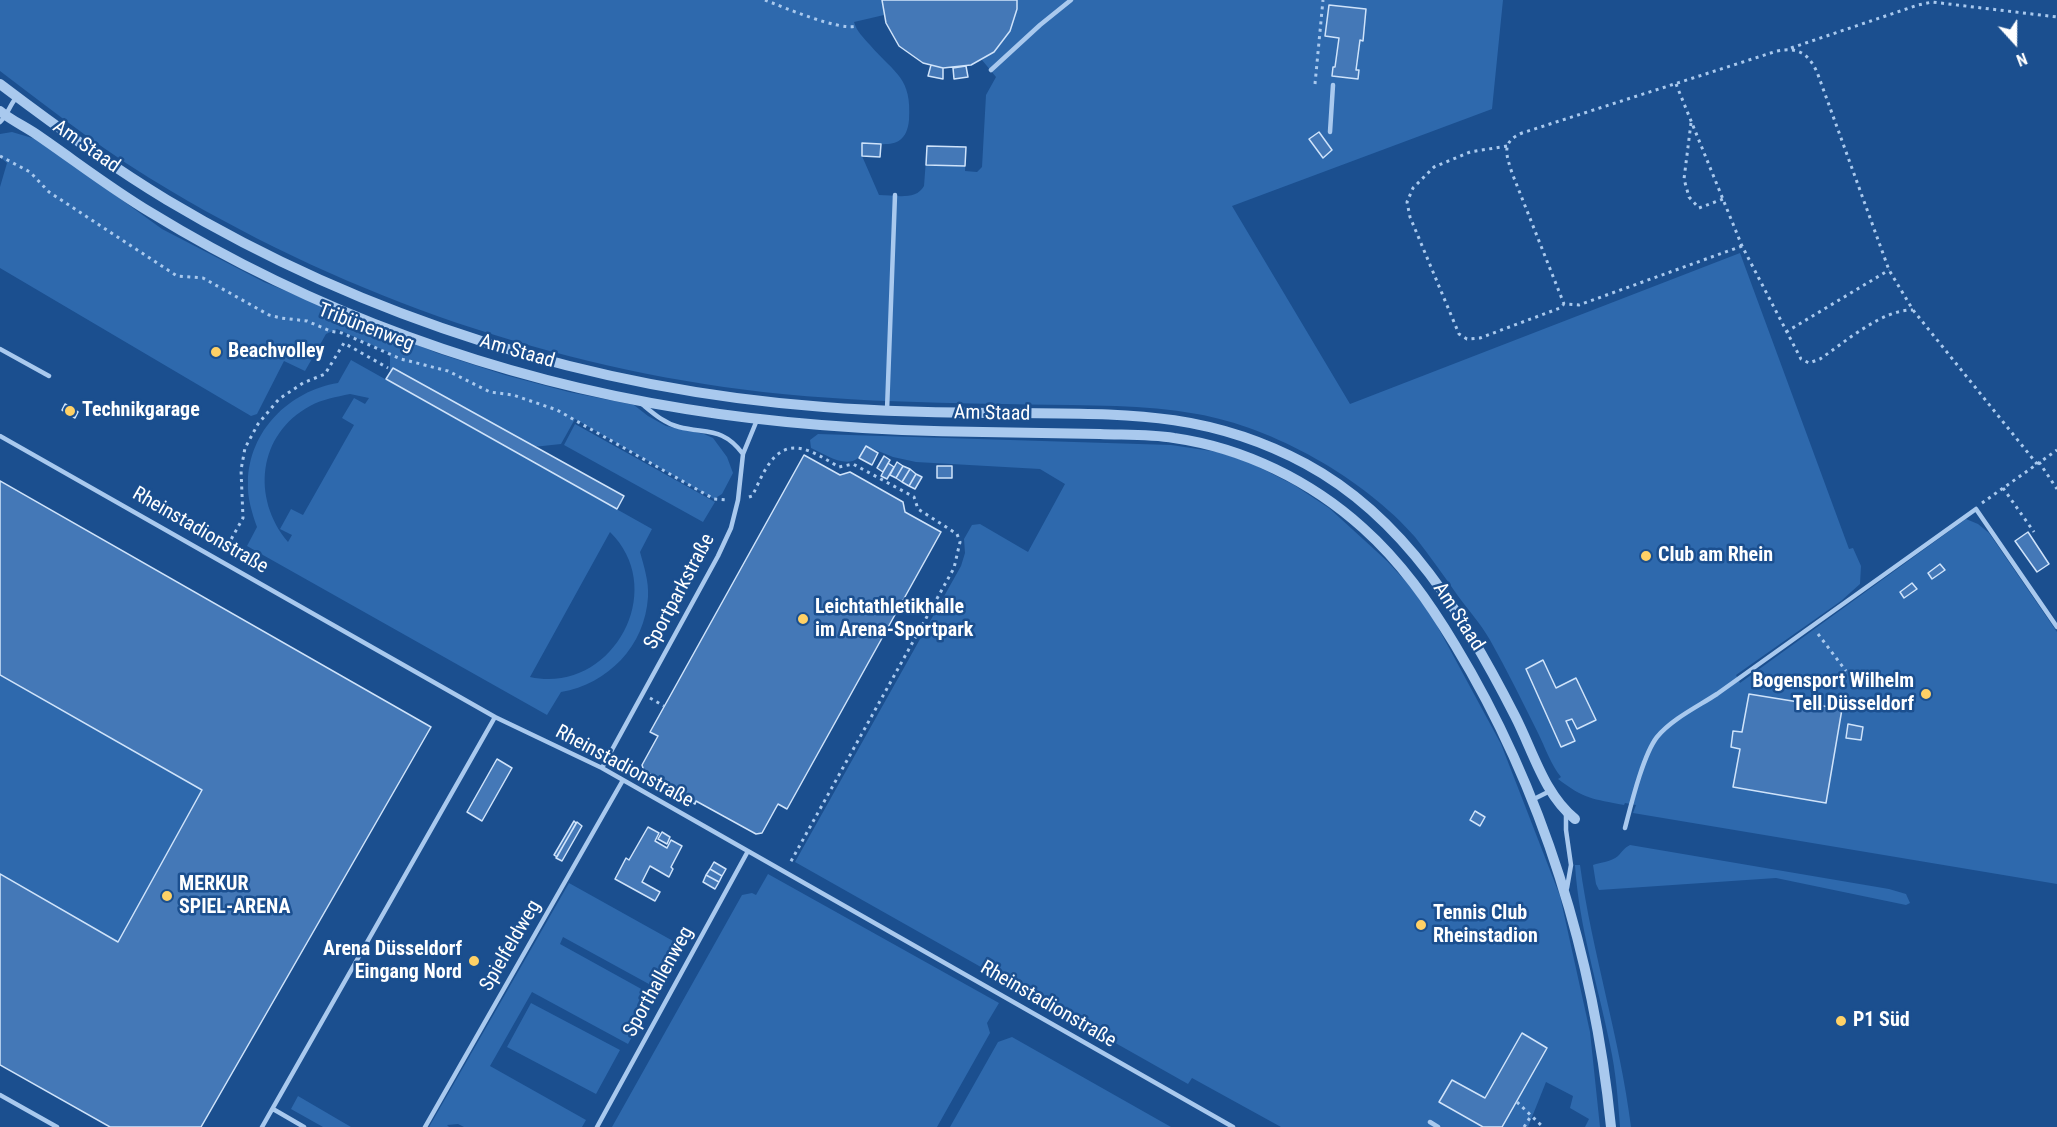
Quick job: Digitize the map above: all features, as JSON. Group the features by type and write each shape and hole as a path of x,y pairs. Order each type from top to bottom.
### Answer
{"street":[{"name":"Am Staad","path":"0,84 120,171 225,233 343,290 445,329 543,359 648,384 778,403 887,410 1165,417 1230,431 1309,465 1337,483 1384,521 1417,556 1432,576 1471,635 1493,674 1524,733 1550,791 1571,816"},
{"name":"Am Staad","path":"2,117 212,248 322,301 415,339 571,386 637,400 757,420 820,426 933,432 1170,437 1209,445 1271,467 1324,497 1384,547 1436,614 1486,700 1532,800 1577,934 1597,1029 1611,1127"}],"lane":[{"path":"991,70 1071,0"},
{"path":"1329,132 1333,85"},
{"path":"2,117 17,97"},
{"path":"887,410 895,195"},
{"path":"0,349 49,376"},
{"path":"637,400 665,422 678,427 723,435 734,442 743,454"},
{"name":"Sportparkstraße","path":"602,768 718,556 731,528 738,500 743,454 757,420"},
{"name":"Rheinstadionstraße","path":"0,436 495,717 602,768 1233,1127"},
{"path":"1625,828 1650,748 1659,735 1674,722 1717,694 1976,509 2057,627"},
{"path":"262,1127 495,717"},
{"name":"Spielfeldweg","path":"425,1127 623,780"},
{"path":"1532,800 1550,791"},
{"path":"1565,894 1571,865 1566,830 1571,816"},
{"name":"Sporthallenweg","path":"597,1127 748,851"},
{"path":"0,1095 57,1127"},
{"path":"273,1109 304,1127"},
{"path":"1430,1122 1438,1127"}],"path":[{"path":"765,0 837,25 856,26"},
{"path":"1315,84 1323,0"},
{"path":"1564,304 1512,173 1507,156 1507,146 1512,137 1932,2 2057,17"},
{"path":"1791,48 1804,53 1818,72 1889,270 1913,310 2057,489"},
{"path":"1676,84 1742,246 1801,359 1809,363 1820,359 1882,318 1904,310 1913,310"},
{"path":"1691,121 1684,178 1689,197 1700,208 1723,199"},
{"path":"1507,146 1470,152 1434,167 1413,188 1407,202 1410,217 1459,334 1467,339 1490,334 1560,308 1564,304 1580,305 1742,246"},
{"name":"Tribünenweg","path":"0,156 30,172 50,192 177,276 203,278 269,315 307,321 330,331 342,333 401,359 448,371 490,392 513,395 557,410 714,499 738,500"},
{"path":"1786,332 1889,270"},
{"path":"220,560 243,518 241,470 245,448 258,424 279,399 303,383 325,374 344,343 388,368"},
{"path":"738,500 752,496 773,458 782,451 800,448 810,450 840,467 853,464 914,497 918,509 957,534 960,542 954,568 785,872"},
{"path":"1976,509 1985,500 2057,450"},
{"path":"2003,488 2034,532"},
{"path":"1812,626 1846,671"},
{"path":"643,694 664,706"},
{"path":"1516,1101 1543,1127"},
{"path":"1524,1127 1531,1115"}],"shaded area":[{"path":"0,0 882,0 884,15 854,22 861,34 905,85 908,94 909,120 907,130 899,141 886,144 863,143 862,156 879,195 904,196 916,194 924,186 927,146 966,147 965,171 977,172 982,167 986,95 996,77 982,60 997,48 1007,34 1014,18 1017,0 1503,0 1492,109 1232,206 1350,404 1740,253 1849,549 1853,548 1861,566 1860,584 1841,601 1736,675 1740,683 1966,519 1978,524 1989,533 2057,632 2057,884 1633,813 1636,805 1596,799 1575,791 1558,779 1561,777 1486,634 1415,537 1371,495 1344,476 1286,443 1256,431 1197,414 1156,408 851,399 763,392 685,381 608,366 457,323 310,264 240,229 149,178 105,149 0,71"},
{"path":"12,132 39,140 162,229 264,282 437,353 505,375 569,392 634,405 666,426 713,438 727,457 733,473 722,494 714,499 575,419 561,444 533,447 390,370 390,353 337,329 326,334 305,371 284,361 257,414 251,416 0,268 0,187 7,163 0,157 0,134"},
{"path":"351,360 652,529 640,552 648,585 645,615 632,646 621,660 594,681 561,692 547,715 247,546 257,527 248,493 250,463 264,430 288,404 320,387 338,383","holes":["350,394 369,398 365,404 354,398 342,418 354,425 303,515 291,509 280,529 292,535 288,542 276,525 265,487 270,450 279,433 293,418 310,406 330,398","610,532 627,556 634,582 632,609 623,633 607,655 585,670 559,678 530,677"]},
{"path":"575,424 715,502 703,522 564,445"},
{"path":"818,434 1171,445 1218,452 1251,463 1294,485 1329,508 1387,561 1410,586 1434,620 1501,744 1560,896 1590,1032 1600,1127 1585,1127 1589,1119 1570,1108 1573,1096 1546,1082 1528,1127 1281,1127 1192,1078 1188,1084 795,862 961,566 965,553 964,539 972,525 980,524 1028,552 1065,484 1040,469 916,462 893,457 866,446 862,454 853,461 841,461 811,448 810,440"},
{"name":"MERKUR SPIEL-ARENA","path":"0,481 431,727 201,1127 110,1127 0,1065"},
{"path":"1630,845 1889,889 1906,894 1910,903 1906,905 1776,878 1599,890 1593,865 1615,858"},
{"path":"1575,865 1580,865 1591,931 1620,1061 1631,1127 1620,1127 1612,1055 1580,911"},
{"path":"768,874 999,1003 987,1023 990,1033 937,1127 612,1127 742,895 752,893 756,895"},
{"path":"569,883 682,946 658,989 563,937 560,944 654,996 628,1044 532,992 490,1066 586,1120 582,1127 464,1127 458,1124 447,1125 449,1127 429,1127"},
{"path":"531,1003 620,1050 596,1094 507,1047"},
{"path":"1012,1037 1171,1127 950,1127 998,1042"},
{"path":"298,1096 351,1127 323,1127 291,1109"}],"building":[{"path":"882,0 1017,0 1017,9 1010,31 994,52 971,65 943,68 923,63 899,46 886,23"},
{"path":"1329,5 1366,9 1363,41 1360,40 1356,70 1359,70 1358,79 1332,76 1339,38 1325,36"},
{"path":"931,65 943,68 943,79 928,76"},
{"path":"966,66 968,77 954,79 953,68"},
{"path":"1319,132 1332,150 1323,158 1309,139"},
{"path":"862,143 881,144 880,157 862,156"},
{"path":"927,146 966,147 965,166 926,165"},
{"path":"393,368 624,496 617,509 386,379"},
{"name":"Technikgarage","path":"65,404 78,412 75,418 62,410"},
{"path":"866,446 878,453 872,465 859,458"},
{"name":"Leichtathletikhalle im Arena-Sportpark","path":"804,455 840,475 850,472 903,502 905,512 941,532 787,809 778,804 762,833 756,834 696,801 695,804 675,793 677,789 644,771 642,765 658,736 650,732"},
{"path":"884,456 890,460 883,472 877,468"},
{"path":"897,462 903,466 896,478 890,475"},
{"path":"888,463 894,467 887,479 881,476"},
{"path":"903,466 910,469 902,482 896,478"},
{"path":"937,466 952,466 952,478 937,478"},
{"path":"910,469 916,474 909,486 902,482"},
{"path":"916,474 922,477 915,489 909,486"},
{"name":"MERKUR SPIEL-ARENA","path":"0,481 431,727 201,1127 110,1127 0,1065 0,874 118,942 202,790 0,675"},
{"path":"2028,532 2049,564 2037,572 2015,541"},
{"path":"1940,564 1945,570 1932,579 1928,573"},
{"path":"1912,583 1917,589 1904,598 1900,592"},
{"path":"1543,660 1556,688 1576,678 1596,720 1577,729 1572,719 1566,721 1575,741 1561,747 1526,669"},
{"path":"1749,694 1842,709 1826,803 1733,787 1740,749 1731,747 1733,731 1742,732"},
{"path":"1848,724 1863,727 1861,740 1846,738"},
{"path":"497,759 512,768 482,821 467,812"},
{"path":"1475,811 1485,817 1480,826 1470,820"},
{"path":"574,821 576,823 557,857 554,855"},
{"path":"577,822 582,826 562,861 556,858"},
{"path":"648,827 659,833 655,841 667,848 671,840 682,846 671,867 673,869 669,877 650,866 642,882 660,892 655,901 615,879 626,858 629,860"},
{"path":"662,832 670,837 667,844 658,839"},
{"path":"714,862 726,869 722,876 710,869"},
{"path":"710,869 722,876 719,882 706,875"},
{"path":"706,875 719,882 715,889 703,882"},
{"path":"1522,1033 1547,1048 1502,1127 1483,1127 1439,1102 1452,1080 1485,1098"}],"place":[{"name":"Beachvolley","path":"216,352"},
{"name":"Technikgarage","path":"70,411"},
{"name":"Club am Rhein","path":"1646,556"},
{"name":"Leichtathletikhalle im Arena-Sportpark","path":"803,619"},
{"name":"Bogensport Wilhelm Tell Düsseldorf","path":"1926,694"},
{"name":"MERKUR SPIEL-ARENA","path":"167,896"},
{"name":"Tennis Club Rheinstadion","path":"1421,925"},
{"name":"Arena Düsseldorf Eingang Nord","path":"474,961"},
{"name":"P1 Süd","path":"1841,1021"}]}
